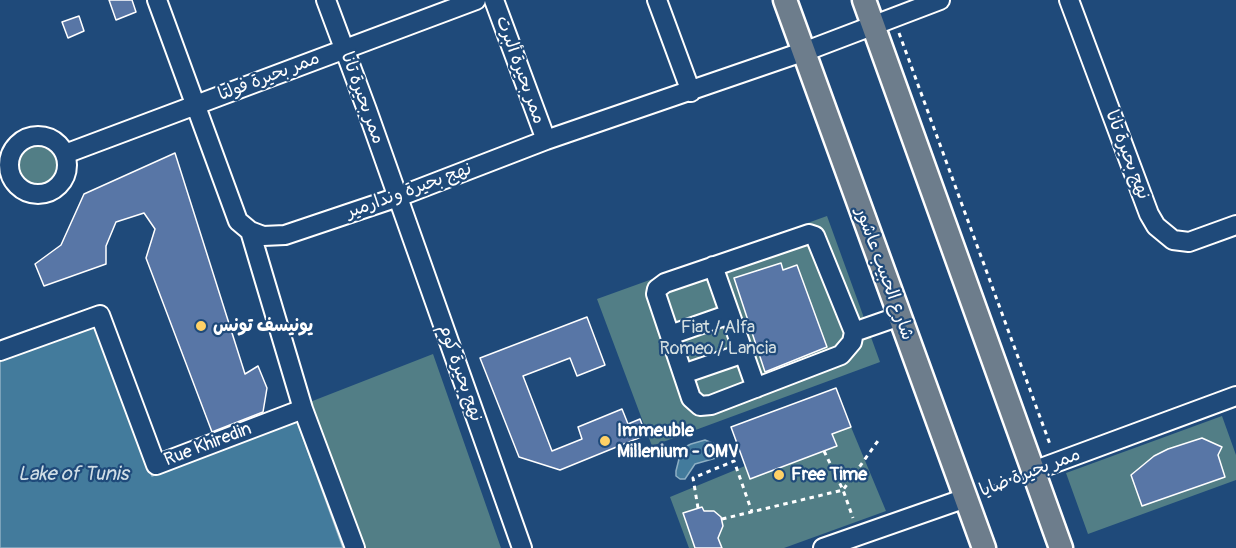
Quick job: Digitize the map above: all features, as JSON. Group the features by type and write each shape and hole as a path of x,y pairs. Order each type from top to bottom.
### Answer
{"main road":[{"name":"شارع الحبيب عاشور","path":"785,0 984,548"},
{"path":"864,0 884,22 1060,548"}],"street":[{"path":"157,0 238,221 250,231 303,410 355,548"},
{"name":"ممر بحيرة تانا","path":"326,0 398,197"},
{"name":"ممر بحيرة فولتا","path":"65,154 476,0"},
{"name":"ممر بحيرة ألبرت","path":"494,0 546,140"},
{"path":"657,0 691,92"},
{"name":"نهج بحيرة وندارمير","path":"250,231 263,236 285,235 398,197 546,140 691,92 940,0"},
{"name":"نهج بحيرة تانا","path":"1069,0 1149,214 1156,226 1173,240 1189,242 1236,225"},
{"path":"34,136 46,137 55,142 65,154 67,162 63,180 48,192 31,194 5,177 11,153 18,144 26,139 34,136"},
{"name":"نهج بحيرة كوم","path":"398,197 522,548"},
{"path":"809,234 815,236 854,332 852,342 841,355 711,405 700,406 691,398 656,294 657,289 665,283 809,234"},
{"path":"713,266 756,388"},
{"path":"670,335 730,314"},
{"name":"Rue Khiredin","path":"0,351 100,315 156,465 303,410"},
{"path":"854,332 900,316"},
{"path":"683,374 744,353"},
{"name":"ممر بحيرة ضايا","path":"1033,471 1236,396"},
{"name":"ممر بحيرة ضايا","path":"823,548 966,498"}],"path":[{"path":"884,22 1056,462"},
{"path":"722,519 843,490 880,438"},
{"path":"824,451 843,490 860,535"},
{"path":"698,508 693,478 734,461 752,512"},
{"name":"ممر بحيرة ضايا","path":"966,498 1033,471"}],"green space":[{"path":"38,146 46,147 52,152 57,158 57,174 52,180 46,185 38,186 30,185 24,180 19,174 18,166 19,158 24,152 30,147"},
{"name":"Fiat / Alfa Romeo / Lancia","path":"827,216 880,362 652,446 597,299"},
{"path":"433,354 501,548 363,548 310,402"},
{"path":"1222,416 1236,455 1236,480 1088,534 1066,473"},
{"path":"851,427 886,511 784,548 689,548 670,497 745,466 750,478 837,446 832,434"}],"water":[{"name":"Lake of Tunis","path":"95,325 152,476 297,421 343,548 0,548 0,360"},
{"path":"705,440 717,445 716,458 695,464 685,479 680,479 676,476 676,471 680,455 685,447"}],"building":[{"path":"109,0 132,0 136,12 116,20"},
{"path":"79,16 84,31 68,38 62,22"},
{"name":"يونيسف تونس","path":"175,153 245,374 258,366 267,388 263,412 212,432 146,258 155,229 144,213 116,222 106,246 106,264 44,286 35,264 61,245 84,194"},
{"path":"781,263 783,270 797,265 827,347 765,372 734,278"},
{"path":"587,317 605,365 577,376 570,358 523,376 552,451 582,439 578,427 622,409 628,424 640,419 646,435 560,470 519,457 480,358"},
{"path":"836,388 851,427 832,434 837,446 750,479 731,427"},
{"path":"1202,438 1222,447 1218,455 1225,477 1142,506 1131,475 1154,456"},
{"path":"702,507 704,511 714,511 721,517 723,526 718,538 722,548 695,548 683,513"}],"place":[{"name":"يونيسف تونس","path":"201,326"},
{"name":"Immeuble Millenium - OMV","path":"605,441"},
{"name":"Free Time","path":"779,475"}]}
